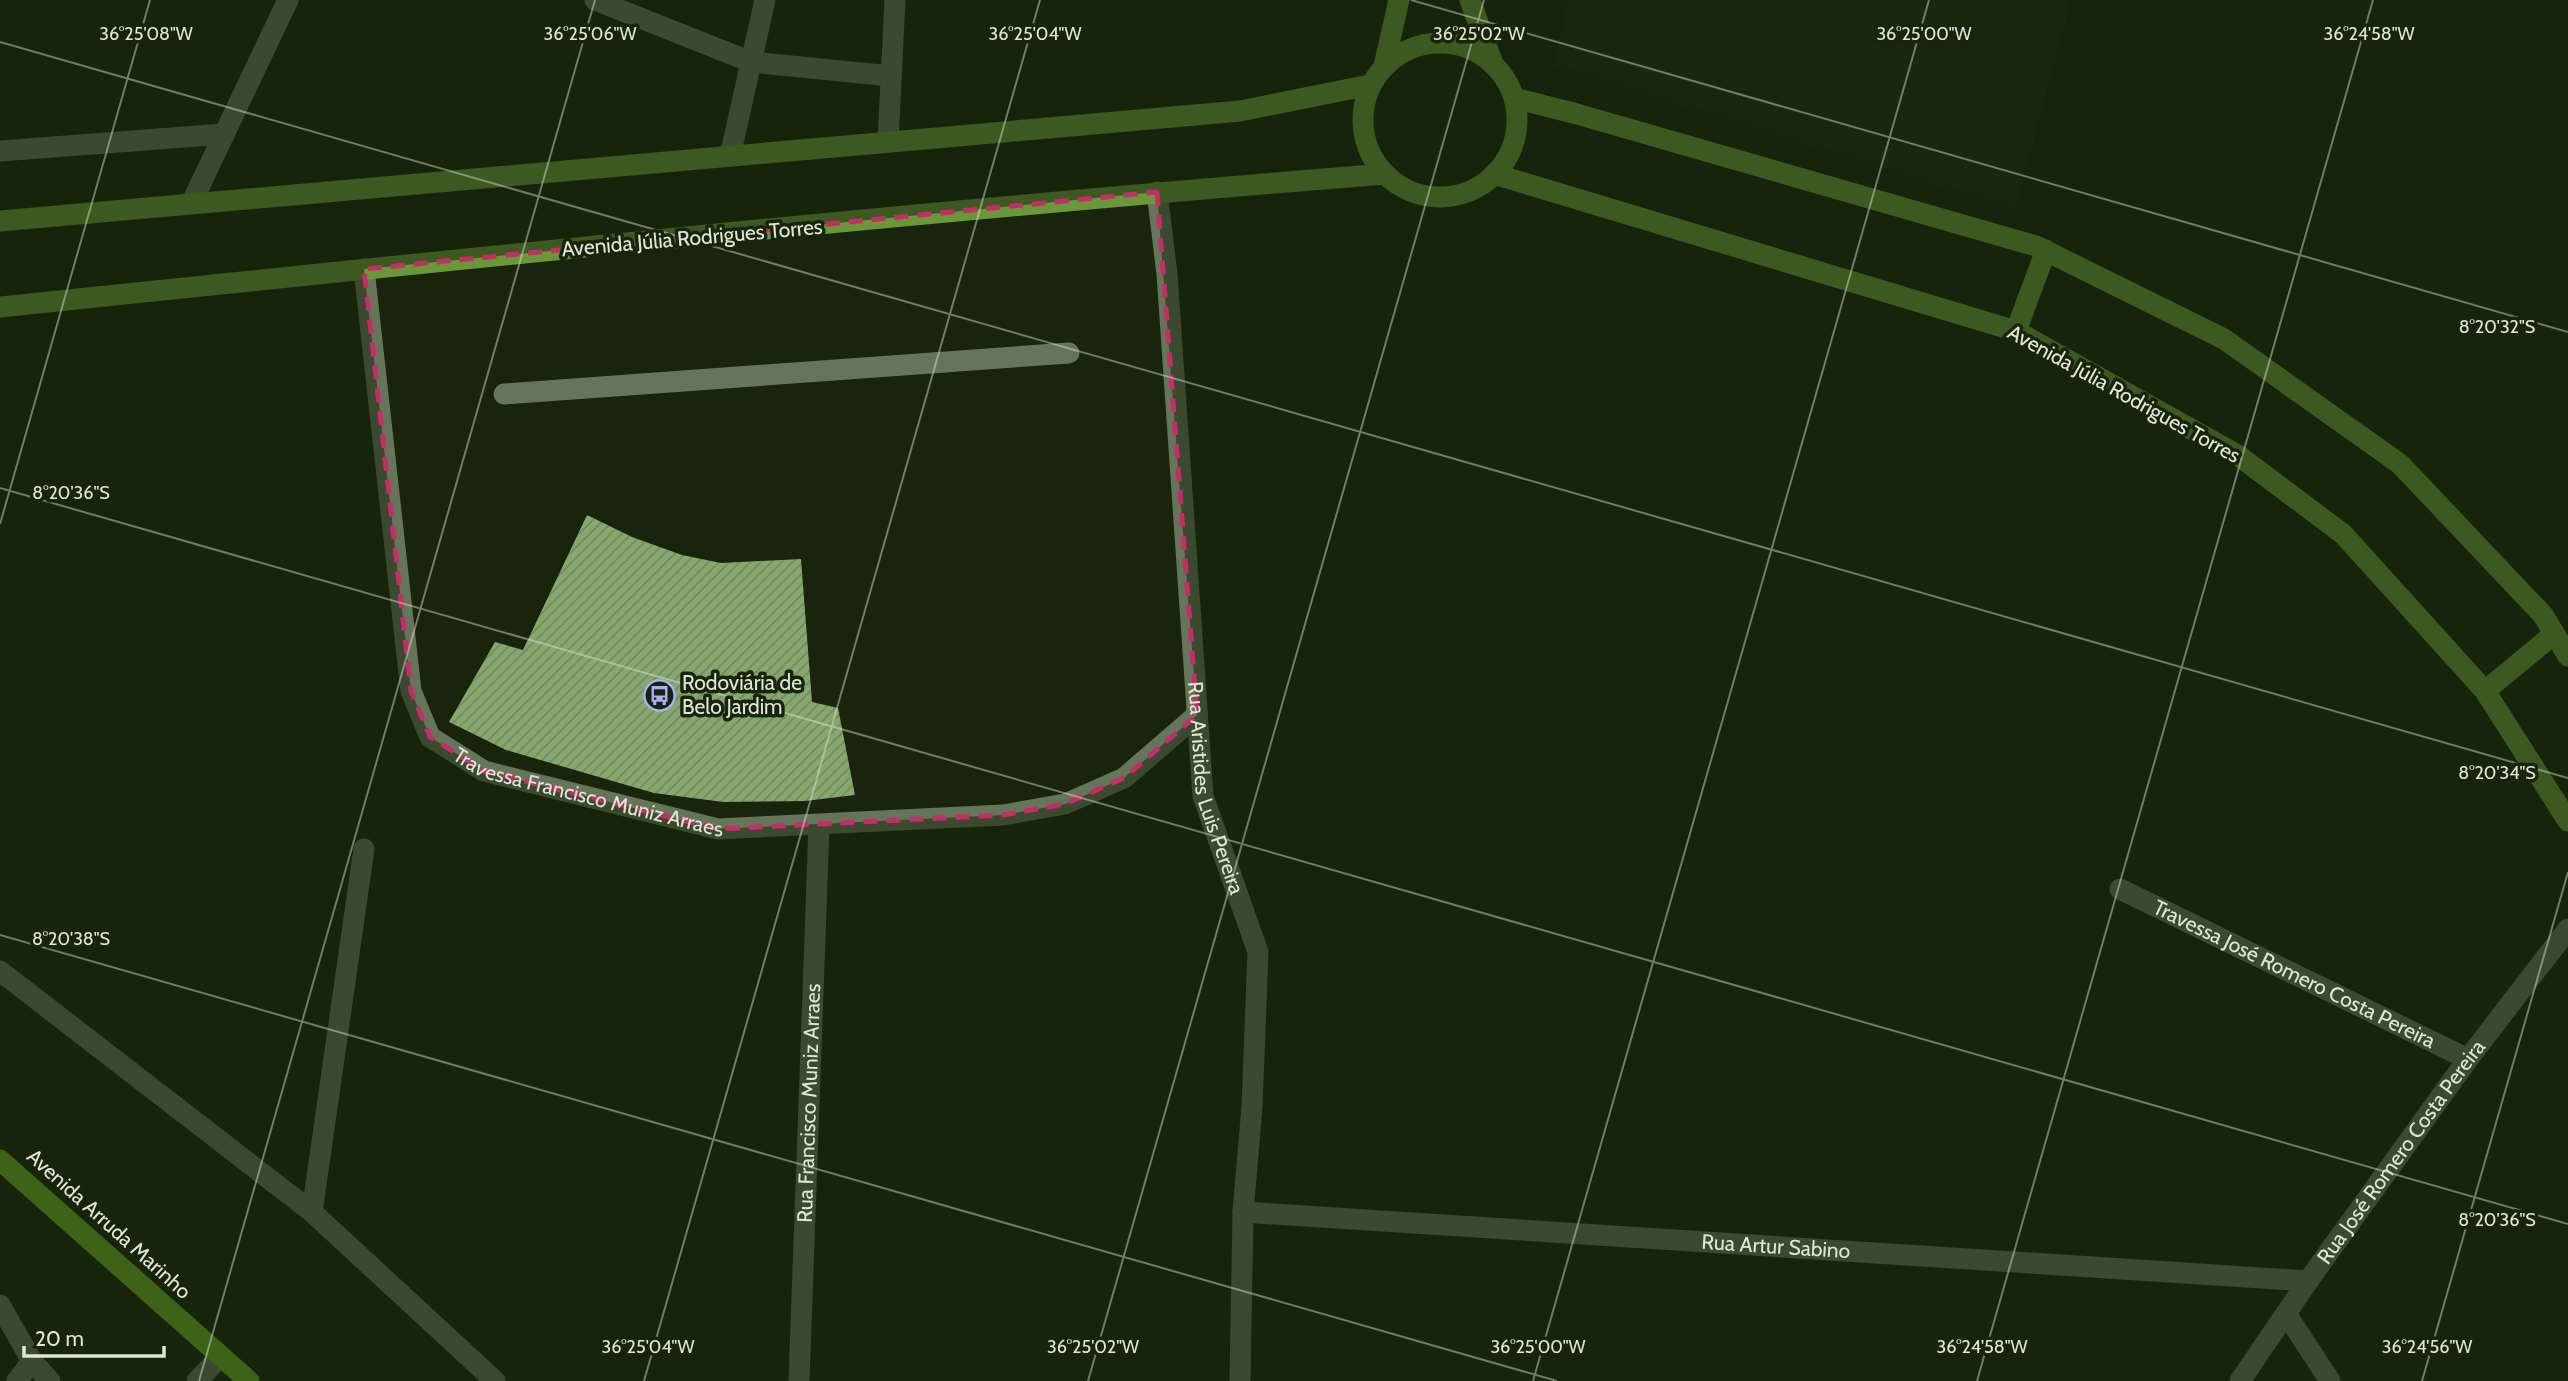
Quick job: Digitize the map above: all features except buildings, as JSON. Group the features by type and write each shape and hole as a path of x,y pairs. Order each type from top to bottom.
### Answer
{"highway":[{"name":"Avenida Arruda Marinho","path":"0,1160 248,1381"}],"main road":[{"path":"1384,66 1399,0"},
{"path":"1470,0 1493,64"},
{"path":"1450,43 1473,50 1493,64 1506,80 1514,98 1517,118 1515,139 1507,158 1494,174 1475,188 1452,195 1428,196 1405,188 1385,174 1371,155 1363,132 1363,108 1370,85 1384,66 1403,51 1426,44 1450,43"},
{"path":"0,221 1240,111 1370,85"},
{"path":"1514,98 2046,250 2224,339 2400,464 2543,615 2568,656"},
{"name":"Avenida Júlia Rodrigues Torres","path":"0,307 1157,192 1385,174"},
{"name":"Avenida Júlia Rodrigues Torres","path":"1494,174 2016,331 2239,456 2343,534 2485,691 2568,821"},
{"path":"2016,331 2046,250"},
{"path":"2485,691 2554,634"}],"street":[{"path":"191,204 288,0"},
{"path":"595,0 751,62 891,76"},
{"path":"730,156 765,0"},
{"path":"888,142 895,0"},
{"path":"0,151 224,134"},
{"name":"Rua Aristides Luis Pereira","path":"1157,192 1167,274 1203,796 1258,952 1252,1107 1243,1212 1240,1381"},
{"name":"Travessa Francisco Muniz Arraes","path":"364,269 411,691 430,737 484,771 718,829 1003,815 1065,804 1124,778 1197,715"},
{"path":"504,394 1069,353"},
{"name":"Rua Francisco Muniz Arraes","path":"799,1381 819,826"},
{"path":"312,1212 364,849"},
{"name":"Travessa José Romero Costa Pereira","path":"2120,889 2468,1059"},
{"name":"Rua José Romero Costa Pereira","path":"2240,1381 2308,1281 2468,1059 2568,929"},
{"path":"0,971 312,1212 495,1381"},
{"name":"Rua Artur Sabino","path":"1243,1212 2308,1281"},
{"path":"0,1305 32,1361 50,1381"},
{"path":"2287,1315 2330,1381"},
{"path":"197,1381 221,1356"},
{"path":"17,1381 32,1361"}],"highlighted area":[{"path":"1157,192 1197,715 1124,778 1065,804 1003,815 718,829 484,771 430,737 411,691 364,269"}],"shaded area":[{"path":"1568,0 2071,0 2015,209 1554,65"}],"place":[{"name":"Rodoviária de Belo Jardim","path":"659,695"}]}
